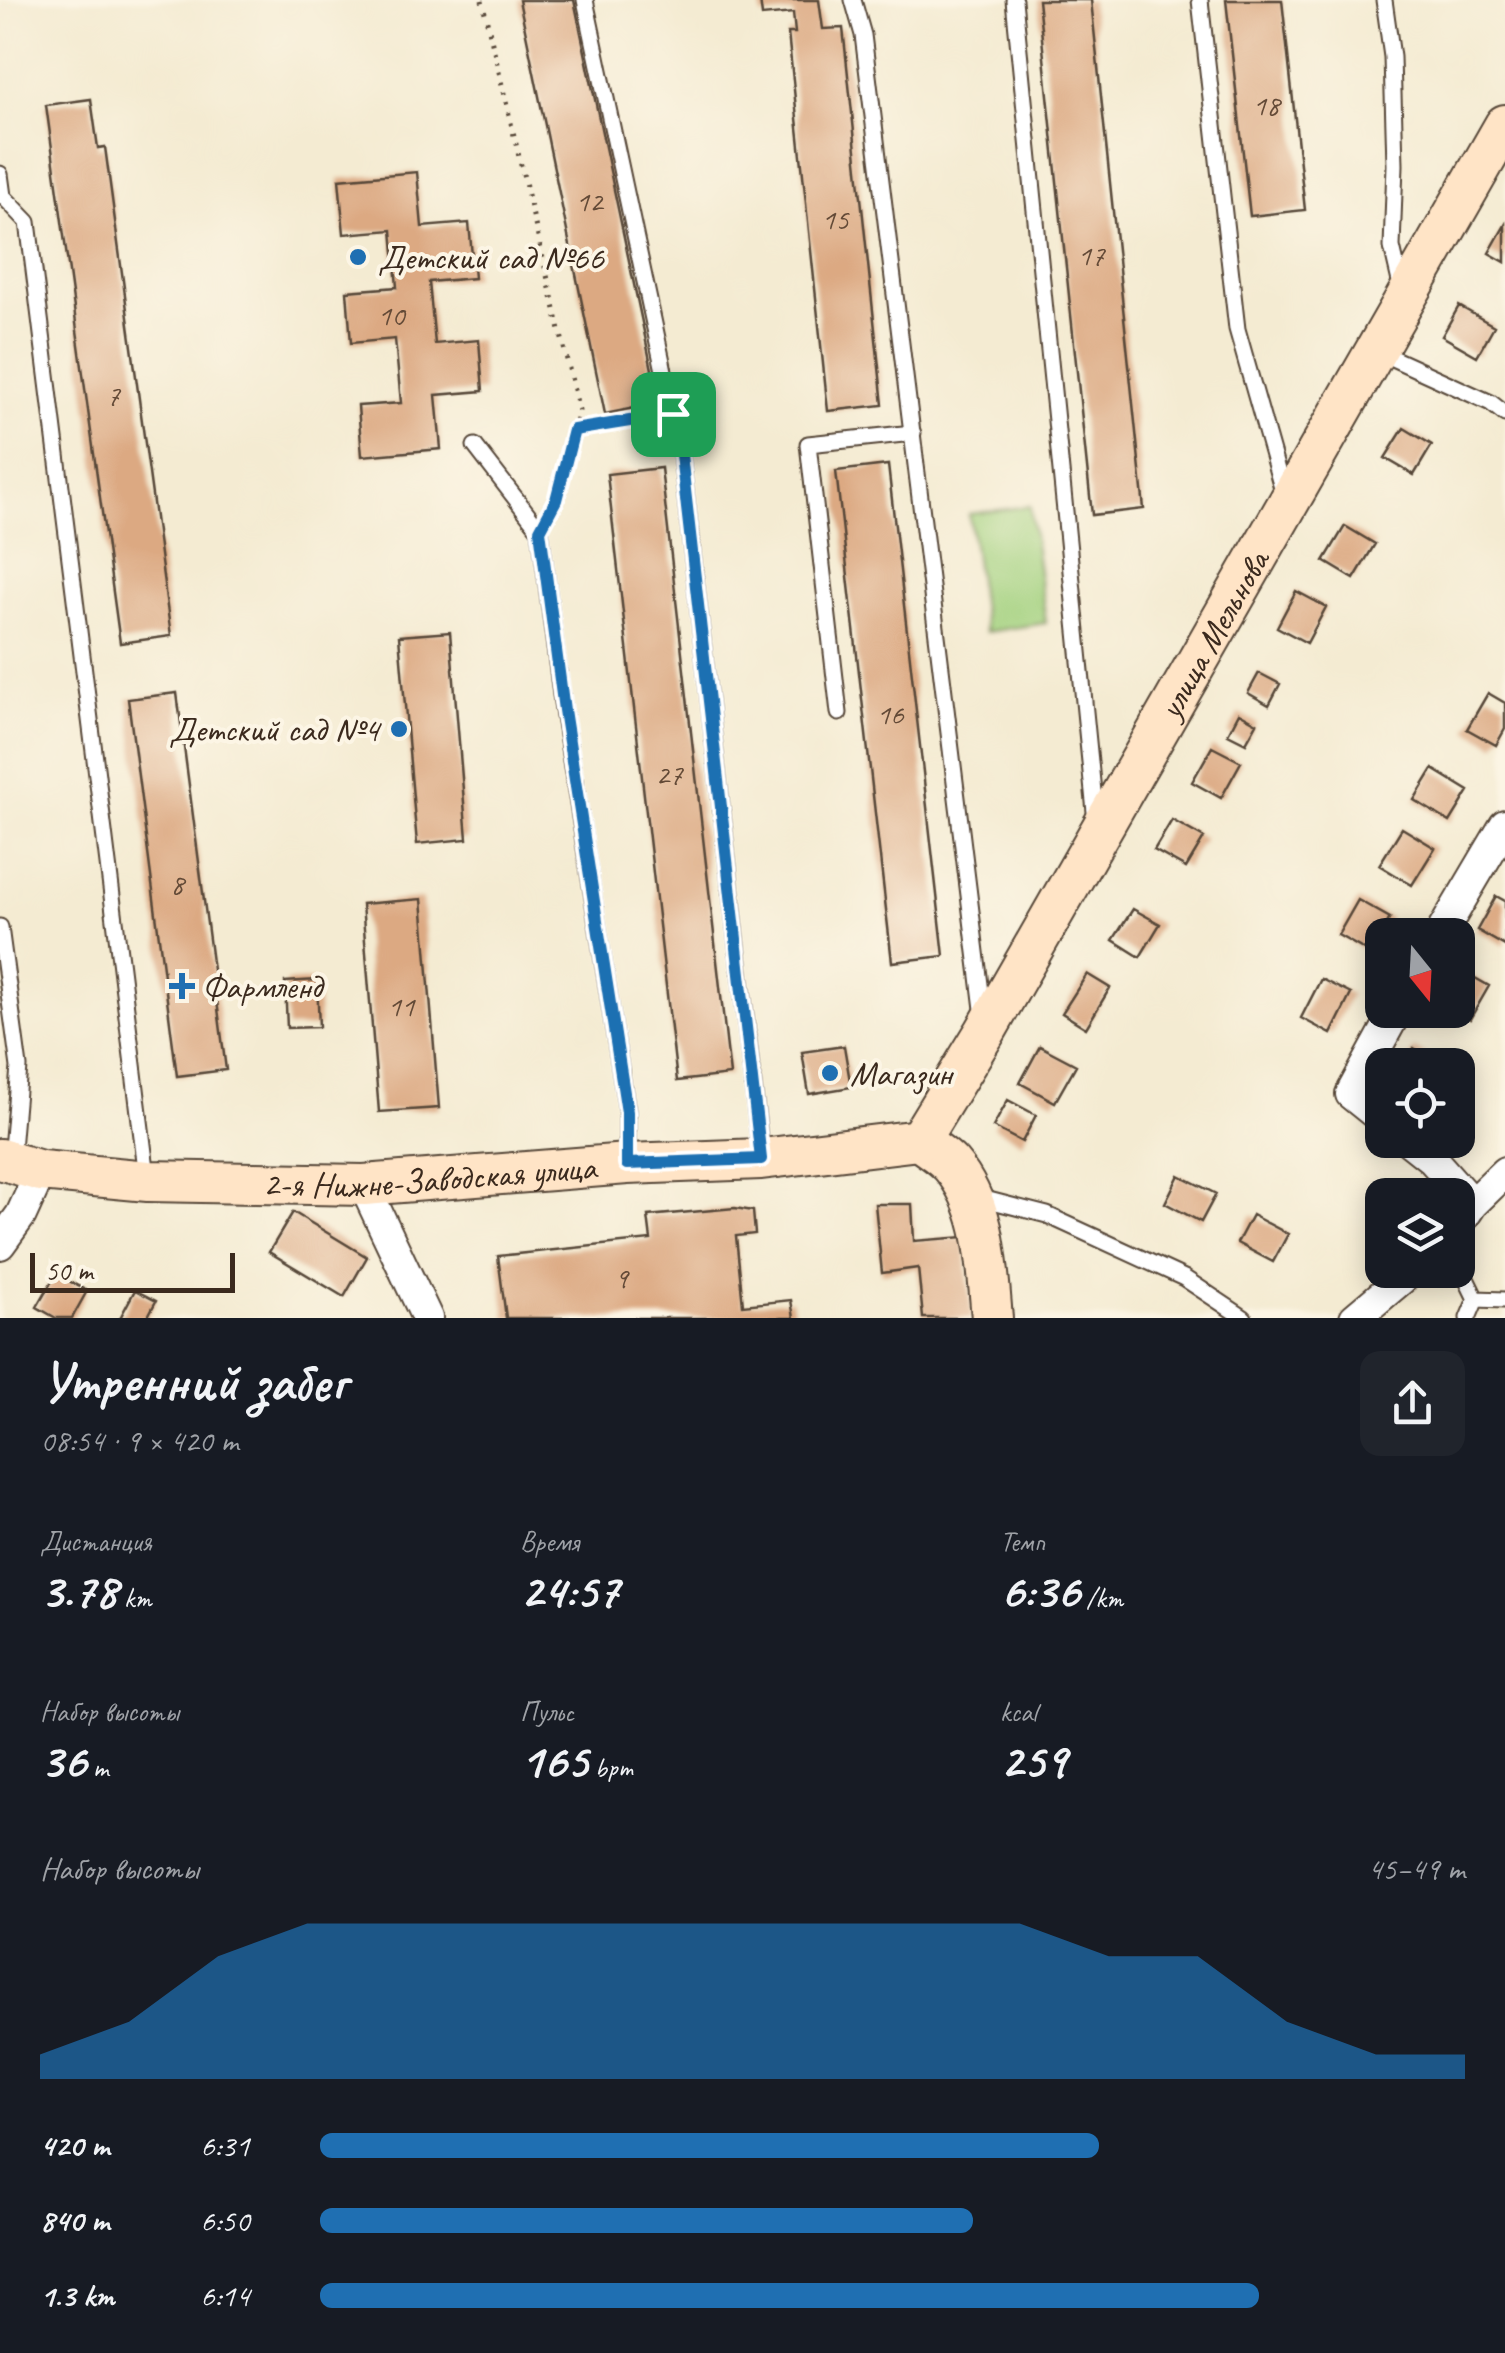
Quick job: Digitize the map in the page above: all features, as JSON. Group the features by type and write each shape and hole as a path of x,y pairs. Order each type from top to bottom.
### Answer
{"main road":[{"name":"улица Мельнова","path":"918,1140 986,1032 1505,125"},
{"name":"2-я Нижне-Заводская улица","path":"18,1164 148,1181 364,1184 627,1164 761,1159 918,1140"},
{"path":"918,1140 950,1164 982,1227 992,1318"}],"street":[{"path":"1450,918 1505,826"},
{"path":"1365,1067 1350,1094 1365,1106"},
{"path":"0,1244 22,1215 18,1164"},
{"path":"1475,1203 1505,1172"},
{"path":"364,1184 426,1318"},
{"path":"1355,1318 1391,1288"}],"lane":[{"path":"585,0 680,446 761,1159"},
{"path":"854,0 863,35 986,1032"},
{"path":"1014,0 1098,836"},
{"path":"1200,0 1238,328 1287,504"},
{"path":"1384,0 1392,57 1392,247 1404,300"},
{"path":"0,174 3,196 28,222 148,1181"},
{"path":"1375,350 1491,403 1505,414"},
{"path":"839,713 808,444 913,434"},
{"path":"475,446 540,530 627,1112 627,1164"},
{"path":"0,927 19,1067 18,1164"},
{"path":"968,1194 1046,1214 1184,1278 1244,1318"},
{"path":"1468,1318 1476,1299 1471,1288"},
{"path":"1476,1299 1505,1300"}],"path":[{"path":"482,0 579,411 556,500 540,530"},
{"path":"574,430 673,414"}],"green space":[{"path":"1030,506 1046,623 985,632 969,514"}],"building":[{"path":"519,0 574,0 659,403 605,414"},
{"path":"760,0 819,0 823,29 843,28 883,405 828,411 788,33 795,33 793,13 762,16"},
{"path":"1038,0 1091,0 1144,509 1092,515"},
{"path":"1226,0 1282,0 1305,210 1250,216"},
{"path":"91,99 98,148 105,147 171,636 120,643 46,105"},
{"path":"417,172 422,227 469,223 474,278 429,282 435,344 479,340 483,391 436,395 441,449 362,456 358,406 401,403 395,339 351,343 347,291 397,287 392,230 344,234 339,179"},
{"path":"1505,225 1505,262 1489,253"},
{"path":"1459,306 1494,326 1477,356 1442,336"},
{"path":"1404,428 1432,445 1414,475 1385,458"},
{"path":"888,465 944,956 892,962 836,471"},
{"path":"661,468 730,1075 677,1081 607,474"},
{"path":"1345,526 1375,544 1354,579 1324,561"},
{"path":"1296,591 1326,607 1307,643 1277,627"},
{"path":"450,632 467,839 417,844 399,636"},
{"path":"1259,673 1280,684 1269,705 1248,693"},
{"path":"177,693 226,1070 177,1076 128,699"},
{"path":"1488,693 1505,703 1505,729 1496,745 1467,729"},
{"path":"1239,713 1257,723 1246,743 1228,734"},
{"path":"1212,747 1241,762 1221,798 1192,782"},
{"path":"1433,769 1469,791 1450,822 1414,800"},
{"path":"1172,820 1204,838 1186,868 1154,850"},
{"path":"1402,828 1435,848 1412,885 1379,865"},
{"path":"1496,896 1505,901 1505,946 1477,930"},
{"path":"422,899 439,1108 379,1112 362,904"},
{"path":"1358,900 1390,918 1365,918 1365,950 1338,935"},
{"path":"1133,909 1160,924 1140,957 1113,940"},
{"path":"1087,974 1110,988 1086,1028 1062,1013"},
{"path":"1475,978 1489,986 1475,1010"},
{"path":"1321,979 1351,994 1331,1034 1301,1018"},
{"path":"317,980 319,1027 287,1028 285,982"},
{"path":"844,1046 851,1087 809,1094 802,1052"},
{"path":"1040,1046 1076,1065 1055,1102 1020,1083"},
{"path":"1008,1100 1036,1115 1022,1142 993,1127"},
{"path":"1179,1175 1216,1194 1201,1222 1165,1203"},
{"path":"875,1204 912,1204 914,1241 964,1237 972,1318 923,1318 918,1268 882,1273"},
{"path":"735,1208 753,1211 755,1234 736,1236 743,1305 791,1300 794,1318 506,1318 498,1256 651,1240 648,1216"},
{"path":"293,1212 367,1257 344,1297 269,1252"},
{"path":"1252,1215 1288,1234 1273,1262 1237,1243"},
{"path":"56,1274 87,1291 72,1318 56,1318 37,1307"},
{"path":"135,1290 156,1301 147,1318 120,1318"}],"place":[{"name":"Детский сад №66","path":"358,257"},
{"name":"Детский сад №4","path":"399,729"},
{"name":"Фармленд","path":"182,986"},
{"name":"Магазин","path":"830,1073"}],"route":[{"path":"673,414 680,446 761,1159 627,1164 627,1112 540,530 556,500 574,430 673,414"}]}
